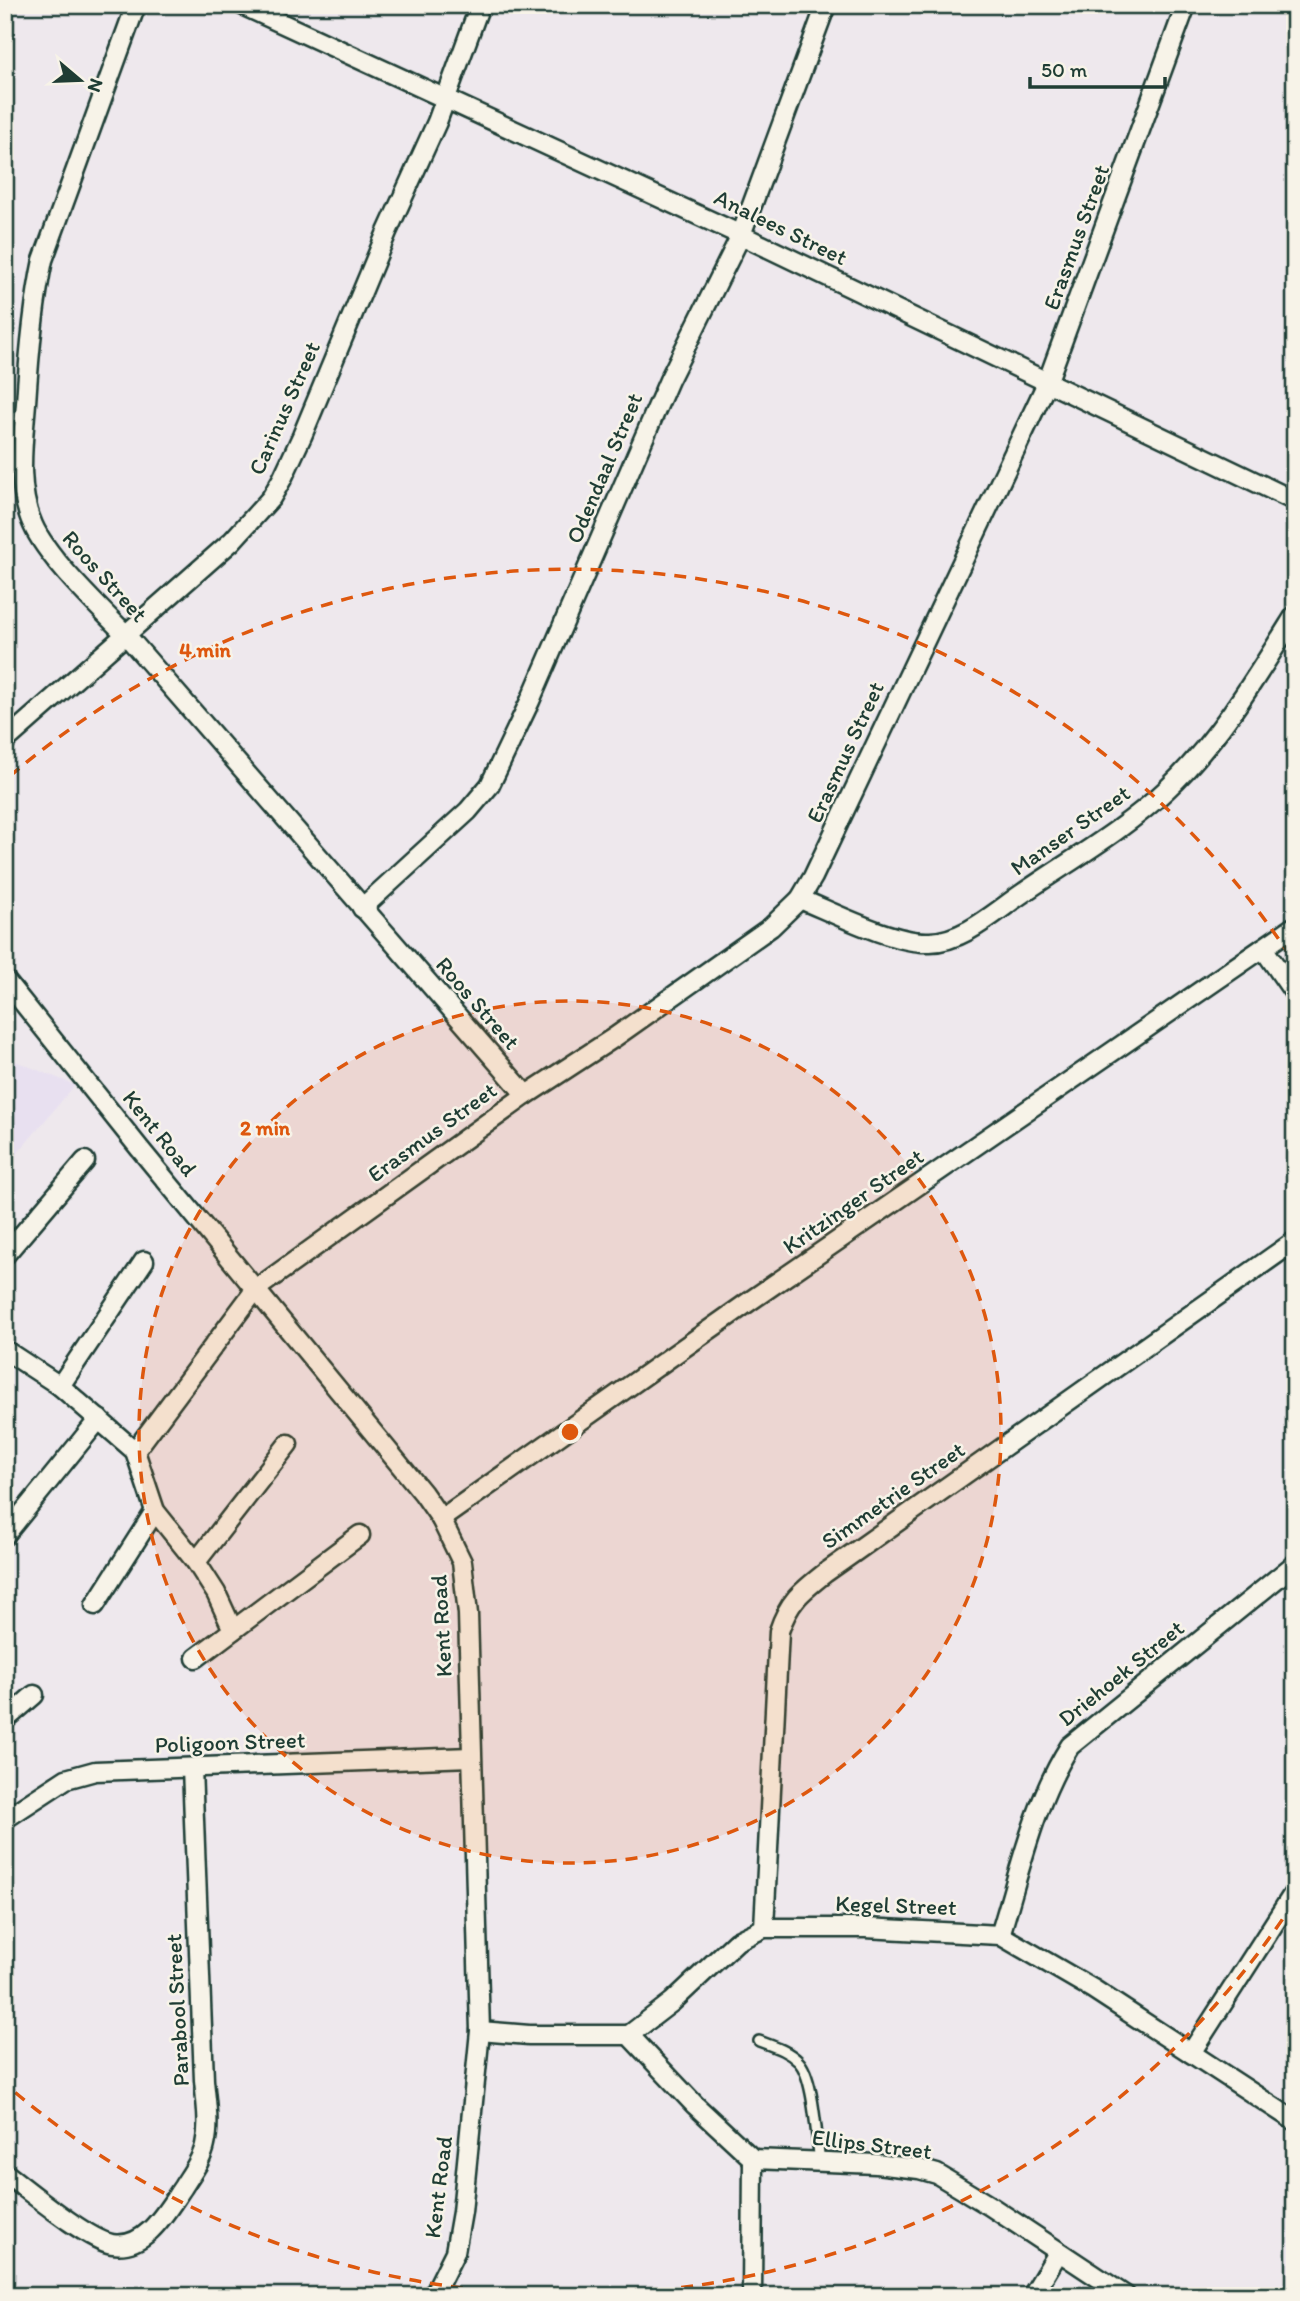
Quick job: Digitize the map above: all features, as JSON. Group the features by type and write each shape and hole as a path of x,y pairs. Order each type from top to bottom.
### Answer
{"street":[{"name":"Roos Street","path":"136,5 43,260 33,309 22,481 32,524 41,540 526,1095"},
{"name":"Analees Street","path":"242,5 741,235 1295,501"},
{"name":"Carinus Street","path":"5,741 232,541 260,513 282,479 446,99 480,5"},
{"name":"Odendaal Street","path":"362,908 468,811 490,785 530,701 669,380 741,235 826,5"},
{"name":"Erasmus Street","path":"135,1451 256,1289 526,1095 615,1037 771,927 800,899 1047,383 1186,5"},
{"name":"Manser Street","path":"800,899 882,932 914,941 933,942 967,931 1100,841 1166,790 1205,748 1295,615"},
{"name":"Kritzinger Street","path":"441,1519 750,1301 1295,926"},
{"path":"1264,948 1295,994"},
{"name":"Kent Road","path":"5,980 423,1493 441,1519 462,1562 466,1585 480,2031 455,2252 433,2296"},
{"path":"5,1255 85,1161"},
{"name":"Simmetrie Street","path":"764,1928 779,1631 792,1601 825,1573 1295,1241"},
{"path":"60,1386 144,1261"},
{"path":"5,1350 60,1386 135,1451 155,1511 196,1562 216,1593 233,1630"},
{"path":"5,1535 99,1419"},
{"path":"196,1562 288,1444"},
{"path":"95,1605 155,1511"},
{"path":"196,1658 360,1535"},
{"name":"Driehoek Street","path":"1000,1935 1041,1803 1053,1772 1070,1746 1295,1564"},
{"path":"5,1720 34,1696"},
{"name":"Poligoon Street","path":"5,1819 66,1779 95,1771 471,1757"},
{"name":"Parabool Street","path":"5,2173 103,2241 117,2245 127,2244 148,2232 166,2213 204,2149 207,2133 192,1768"},
{"path":"1191,2053 1295,1891"},
{"name":"Kegel Street","path":"629,2035 672,2002 737,1941 764,1928 865,1928 1000,1935 1093,1989 1295,2121"},
{"path":"480,2031 529,2035 629,2035 695,2105 753,2159 752,2296"},
{"name":"Ellips Street","path":"753,2159 887,2165 919,2169 937,2175 990,2206 1126,2296"},
{"path":"1032,2296 1058,2252"}],"lane":[{"path":"759,2041 785,2051 800,2062 809,2082 820,2161"}],"shaded area":[{"path":"5,1057 75,1085 5,1168"}]}
